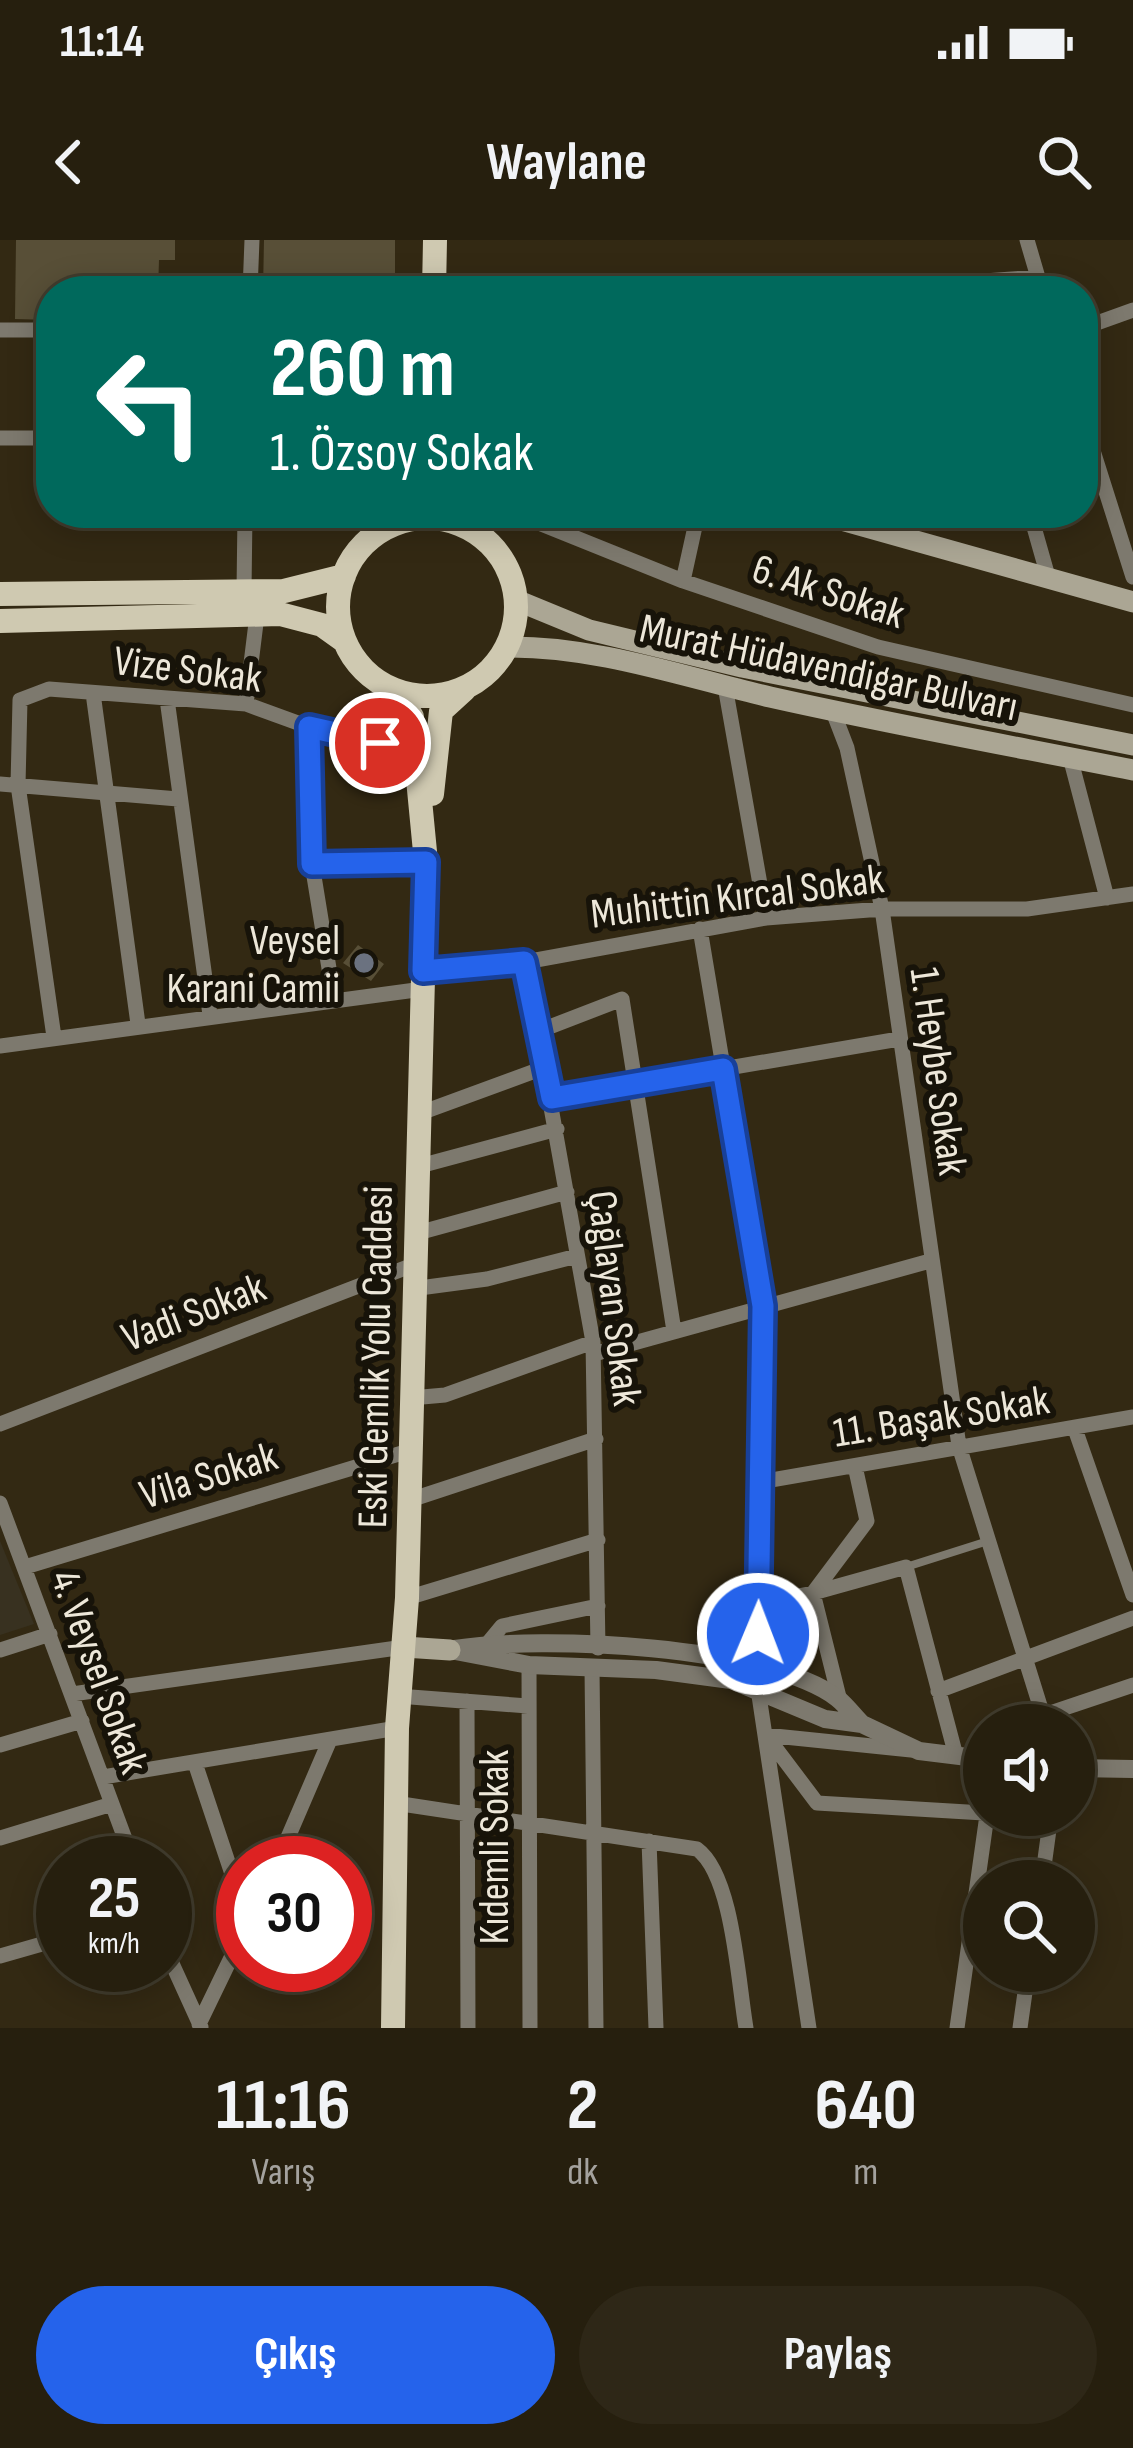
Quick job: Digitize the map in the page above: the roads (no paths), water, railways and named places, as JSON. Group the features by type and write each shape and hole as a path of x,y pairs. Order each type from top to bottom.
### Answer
{"main road":[{"path":"434,276 435,240"},
{"path":"343,640 337,614 344,576 366,541 387,528"},
{"path":"426,862 441,711 507,647 516,600 507,566 491,544 467,528"},
{"path":"868,528 1133,602"},
{"path":"0,594 284,590 344,576"},
{"name":"Murat Hüdavendigar Bulvarı","path":"516,600 589,630 742,667 1133,745"},
{"path":"0,621 302,618 343,640 374,680 397,692 448,694 472,684"},
{"name":"Murat Hüdavendigar Bulvarı","path":"507,647 616,659 832,710 1133,770"},
{"name":"Eski Gemlik Yolu Caddesi","path":"393,2028 397,1728 412,1450 412,1277 426,862 412,717 397,692"},
{"path":"404,1647 450,1650"}],"street":[{"path":"251,276 252,240"},
{"path":"1027,240 1038,276"},
{"path":"1098,323 1133,310"},
{"path":"0,330 36,329"},
{"path":"0,438 36,438"},
{"path":"1098,466 1133,577"},
{"path":"244,591 245,528"},
{"name":"6. Ak Sokak","path":"551,528 683,581 878,647 1133,705"},
{"path":"683,581 695,528"},
{"path":"1034,528 1049,580"},
{"path":"246,704 257,615"},
{"path":"725,686 766,918"},
{"name":"Vize Sokak","path":"18,785 20,700 49,689 246,704 309,727 416,752"},
{"path":"93,693 138,1024"},
{"path":"167,699 210,1015"},
{"name":"1. Heybe Sokak","path":"832,710 847,748 882,908 959,1446 1040,1704"},
{"path":"309,727 312,864 334,999"},
{"path":"1070,758 1107,898"},
{"path":"0,784 178,800"},
{"path":"18,785 54,1037"},
{"path":"312,864 426,862"},
{"name":"Muhittin Kırcal Sokak","path":"0,1046 334,999 766,918 882,908 1027,909 1133,894"},
{"path":"700,928 763,1306 757,1664"},
{"name":"Çağlayan Sokak","path":"524,962 594,1348 598,1648"},
{"path":"539,1031 622,999 674,1331"},
{"path":"552,1098 898,1039"},
{"path":"418,1114 546,1067"},
{"path":"416,1167 557,1129"},
{"path":"414,1234 567,1192"},
{"name":"Vadi Sokak","path":"0,1424 412,1277 487,1279 577,1256"},
{"path":"411,1399 445,1395 594,1348 930,1262"},
{"name":"11. Başak Sokak","path":"760,1482 1133,1417"},
{"path":"1075,1430 1133,1595"},
{"path":"410,1500 596,1439"},
{"name":"Vila Sokak","path":"25,1567 412,1450"},
{"path":"813,1593 867,1521 855,1466"},
{"name":"4. Veysel Sokak","path":"0,1504 124,1836"},
{"path":"407,1598 598,1540"},
{"path":"758,1604 906,1567 956,1756"},
{"path":"813,1593 840,1701"},
{"path":"483,1652 502,1626 598,1606"},
{"path":"938,1691 1133,1618"},
{"path":"0,1650 50,1634"},
{"path":"72,1694 404,1647"},
{"path":"450,1650 598,1648 698,1653 757,1664 840,1701 862,1724"},
{"path":"483,1652 529,1665 698,1675 758,1689 825,1719 862,1724 919,1751"},
{"name":"Kıdemli Sokak","path":"529,1665 530,2028"},
{"path":"592,1668 596,2028"},
{"path":"1084,1704 1133,1684"},
{"path":"758,1689 809,2028"},
{"path":"398,1696 528,1706"},
{"path":"466,1701 468,2028"},
{"path":"0,1745 82,1721"},
{"path":"103,1777 397,1728"},
{"path":"765,1736 963,1757"},
{"path":"765,1736 817,1804 963,1813"},
{"path":"289,1836 329,1742"},
{"path":"195,1763 220,1836"},
{"path":"1095,1768 1133,1769"},
{"path":"395,1803 697,1849 713,1861 746,2028"},
{"path":"0,1838 112,1804"},
{"path":"957,2028 983,1836"},
{"path":"650,1841 656,2028"},
{"path":"0,1956 36,1946"},
{"path":"200,2026 216,1991"},
{"path":"185,1992 200,2026"},
{"path":"1020,2028 1025,1992"}],"lane":[{"path":"906,1567 989,1540"}],"place":[{"name":"Veysel Karani Camii","path":"364,963"}]}
